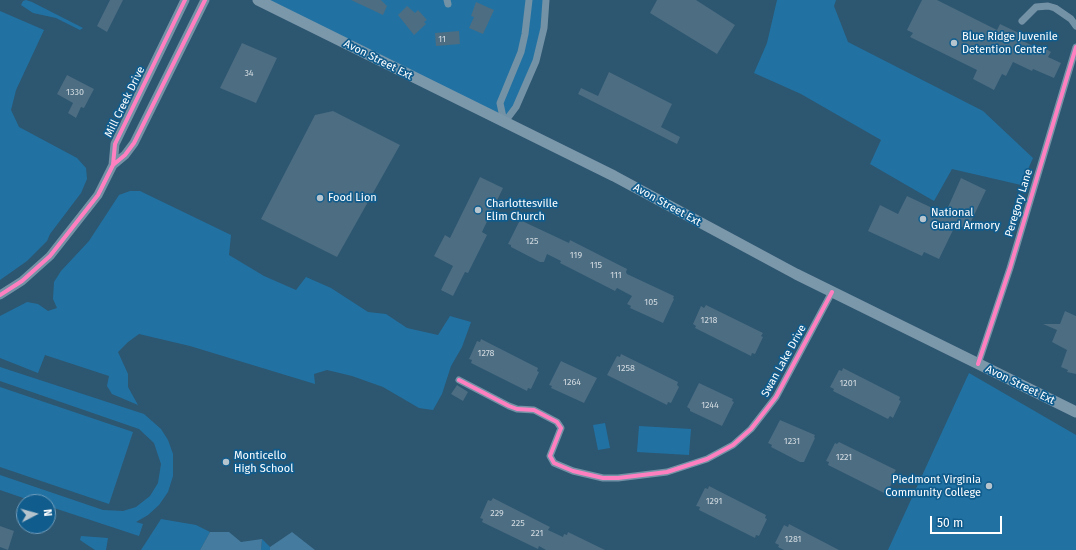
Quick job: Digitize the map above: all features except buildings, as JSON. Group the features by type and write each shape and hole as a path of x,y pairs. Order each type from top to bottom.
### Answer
{"main road":[{"name":"Avon Street Ext","path":"258,0 504,123 614,176 721,235 832,292 1076,412"}],"street":[{"name":"Mill Creek Drive","path":"0,295 29,274 66,237 98,195 113,165 115,144 185,0"},
{"path":"113,165 125,156 134,143 205,0"},
{"path":"504,123 500,103 521,52 527,23 529,0"},
{"path":"504,123 516,107 536,61 544,28 546,0"},
{"path":"1022,21 1036,7 1048,6 1055,8 1071,19 1076,26"},
{"name":"Peregory Lane","path":"978,364 1010,268 1076,47"},
{"name":"Swan Lake Drive","path":"459,380 508,406 517,409 534,410 560,424 561,428 550,456 554,463 573,471 603,478 618,478 668,472 708,459 732,445 751,429 776,397 832,292"}],"shaded area":[{"path":"26,0 83,28 80,30 56,18 33,13 21,5 23,1"},
{"path":"258,0 546,0 544,28 523,93 504,123"},
{"path":"777,0 836,0 834,6 848,42 983,111 1033,158 1021,185 952,169 934,201 870,164 881,140 801,94 754,73 767,43"},
{"path":"0,11 44,30 16,90 11,110 19,127 77,158 86,168 87,179 81,193 50,234 47,241 27,261 0,280"},
{"path":"130,191 140,191 231,235 229,255 264,276 296,290 306,277 331,288 368,312 386,314 407,328 438,335 450,316 471,322 462,347 451,366 442,394 433,410 419,408 383,387 352,376 327,370 314,374 315,384 190,346 139,334 118,352 128,374 128,387 138,405 112,394 107,386 109,376 45,355 38,373 0,358 0,316 27,302 38,304 48,311 57,308 53,299 54,282 61,271 89,241 119,195"},
{"path":"0,367 144,414 161,429 168,440 173,454 173,476 168,492 159,505 148,515 136,522 143,524 139,536 56,509 56,494 103,510 123,511 136,507 150,496 158,483 161,464 154,443 139,429 0,381"},
{"name":"Piedmont Virginia Community College","path":"969,373 1076,435 1076,550 888,550"},
{"path":"0,387 133,432 109,504 0,467"},
{"path":"605,423 610,448 598,450 593,425"},
{"path":"639,426 691,429 689,455 637,452"},
{"path":"0,475 56,494 16,494 16,495 0,490"},
{"path":"161,519 196,525 210,532 200,550 141,550"},
{"path":"210,532 229,532 241,542 262,539 261,550 200,550"},
{"path":"292,532 315,550 270,550 270,547"},
{"path":"81,536 108,538 106,550 95,550 80,540"},
{"path":"262,539 270,547 270,550 261,550"}],"cycle path":[{"path":"0,295 22,281 50,256 98,195 113,165 115,144 185,0"},
{"path":"113,165 125,155 134,143 205,0"},
{"path":"978,364 1010,268 1076,47"},
{"path":"459,380 509,406 517,409 534,410 557,422 561,428 550,456 554,463 573,471 603,478 618,478 667,472 707,459 733,445 751,429 776,397 832,292"}],"place":[{"name":"Blue Ridge Juvenile Detention Center","path":"954,43"},
{"name":"Food Lion","path":"320,198"},
{"name":"Charlottesville Elim Church","path":"478,210"},
{"name":"National Guard Armory","path":"923,219"},
{"name":"Monticello High School","path":"226,462"},
{"name":"Piedmont Virginia Community College","path":"989,486"}]}
